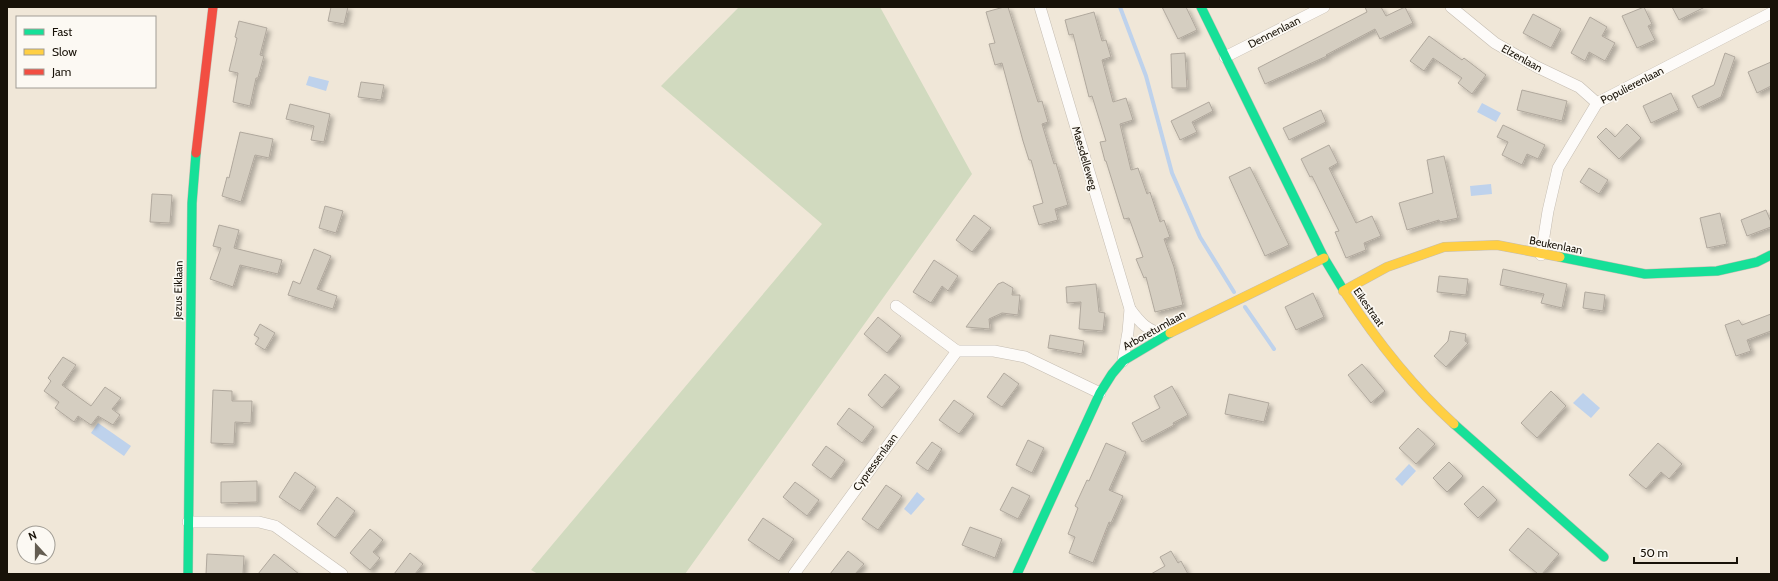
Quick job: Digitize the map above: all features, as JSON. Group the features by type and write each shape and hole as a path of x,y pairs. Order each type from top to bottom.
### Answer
{"street":[{"name":"Jezus Eiklaan","path":"188,574 192,204 200,110 213,7"},
{"name":"Maesdelleweg","path":"1040,7 1130,310 1123,362"},
{"name":"Eikestraat","path":"1201,7 1324,258 1343,291 1386,351 1418,388 1522,485 1604,557"},
{"name":"Dennenlaan","path":"1225,56 1324,7"},
{"name":"Elzenlaan","path":"1451,7 1495,43 1537,67 1579,87 1597,103"},
{"name":"Populierenlaan","path":"1541,255 1548,211 1558,168 1597,103 1771,14"},
{"name":"Beukenlaan","path":"1343,291 1387,267 1444,247 1497,245 1541,255 1644,274 1717,271 1757,262 1771,255"},
{"name":"Arboretumlaan","path":"1017,574 1100,393 1112,374 1123,362 1165,335 1324,258"},
{"path":"896,306 957,351 994,351 1025,358 1100,393"},
{"name":"Maesdelleweg","path":"1130,310 1141,323 1151,331 1165,335"},
{"name":"Cypressenlaan","path":"794,574 957,351"},
{"path":"188,522 259,522 275,526 342,574"}],"green space":[{"path":"739,7 880,7 972,174 685,574 538,574 531,570 822,224 661,86"}],"water":[{"path":"309,76 329,81 326,91 306,85"},
{"path":"1482,103 1501,113 1496,122 1477,112"},
{"path":"1491,184 1492,194 1471,196 1470,186"},
{"path":"1583,393 1600,408 1591,418 1573,403"},
{"path":"98,423 131,446 124,456 91,433"},
{"path":"1409,464 1416,471 1402,486 1395,479"},
{"path":"917,492 925,499 911,515 904,509"}],"building":[{"path":"331,7 348,7 344,24 328,21"},
{"path":"1008,7 1038,102 1042,101 1048,122 1042,124 1054,164 1056,163 1068,205 1055,209 1058,220 1039,225 1033,206 1043,203 1031,160 1029,160 1023,141 1002,63 995,65 989,44 995,43 986,12"},
{"path":"1162,7 1186,7 1197,30 1178,39"},
{"path":"1365,7 1381,7 1386,16 1405,7 1413,23 1380,39 1375,29 1326,55 1327,56 1265,84 1258,68 1367,12"},
{"path":"1644,7 1652,24 1648,26 1655,40 1637,48 1622,16"},
{"path":"1672,7 1705,7 1679,20"},
{"path":"1094,12 1102,41 1106,40 1111,57 1102,60 1113,102 1126,98 1133,120 1120,124 1131,170 1138,168 1147,194 1150,192 1160,222 1164,220 1170,237 1164,239 1174,267 1183,305 1155,312 1146,277 1144,278 1136,259 1143,257 1129,218 1124,219 1105,161 1100,142 1106,141 1092,96 1089,97 1073,34 1069,35 1065,20"},
{"path":"1533,14 1561,29 1551,48 1523,33"},
{"path":"1590,17 1607,27 1602,36 1615,43 1605,61 1589,52 1585,61 1571,53"},
{"path":"239,21 267,28 260,55 264,56 258,78 256,78 250,106 233,102 238,73 229,71 237,38 235,37"},
{"path":"1429,36 1462,60 1464,58 1486,75 1472,94 1458,83 1462,78 1433,58 1424,71 1410,61"},
{"path":"1185,53 1187,88 1172,88 1171,54"},
{"path":"1725,53 1735,57 1721,97 1698,108 1692,96 1714,85"},
{"path":"1771,62 1771,86 1757,93 1748,72"},
{"path":"361,82 384,85 381,100 358,97"},
{"path":"1522,90 1567,101 1562,121 1517,110"},
{"path":"1671,93 1679,110 1651,123 1643,106"},
{"path":"1209,102 1213,111 1192,122 1197,132 1180,140 1171,121"},
{"path":"290,104 330,114 324,142 311,140 314,126 286,119"},
{"path":"1321,110 1326,122 1289,140 1283,128"},
{"path":"1627,124 1641,138 1619,159 1597,137 1606,128 1615,137"},
{"path":"1503,125 1545,145 1538,159 1527,154 1522,165 1502,155 1508,142 1497,137"},
{"path":"240,132 273,139 269,158 255,155 241,202 222,196 227,177 229,178"},
{"path":"1329,145 1338,163 1329,168 1356,223 1372,216 1381,236 1364,243 1366,250 1346,258 1335,232 1339,231 1312,176 1310,177 1301,159"},
{"path":"1444,156 1458,218 1440,222 1439,220 1407,230 1399,203 1433,193 1427,160"},
{"path":"1250,167 1289,245 1265,256 1229,177"},
{"path":"1589,168 1608,180 1599,194 1580,182"},
{"path":"152,194 172,195 170,223 150,222"},
{"path":"325,206 343,211 336,233 319,228"},
{"path":"1766,210 1771,222 1771,227 1747,236 1741,220"},
{"path":"1720,213 1727,244 1707,248 1700,218"},
{"path":"974,215 991,228 972,252 956,240"},
{"path":"219,225 239,230 234,248 282,260 278,274 240,265 233,287 210,279 221,248 213,246"},
{"path":"314,249 331,256 317,289 337,296 333,309 288,295 293,281 300,284"},
{"path":"934,260 958,276 948,291 942,286 931,303 913,292"},
{"path":"1503,269 1567,284 1562,308 1541,303 1544,294 1500,285"},
{"path":"1439,276 1468,279 1466,295 1437,292"},
{"path":"1003,282 1013,288 1012,295 1020,295 1018,315 1002,313 989,319 990,329 966,327 998,284"},
{"path":"1096,284 1099,312 1105,313 1103,331 1079,329 1081,302 1067,303 1066,287"},
{"path":"1585,292 1605,295 1603,311 1583,308"},
{"path":"1313,293 1324,317 1296,330 1285,307"},
{"path":"1771,314 1771,331 1747,340 1751,351 1736,356 1725,325 1739,320 1742,325"},
{"path":"878,317 901,336 887,353 864,334"},
{"path":"260,324 275,333 265,350 255,344 259,338 254,335"},
{"path":"1450,331 1466,334 1465,341 1468,343 1446,367 1434,356 1448,341"},
{"path":"1050,335 1084,341 1082,354 1048,348"},
{"path":"63,357 76,365 62,385 91,406 105,387 121,398 112,409 120,415 113,425 98,416 91,425 78,416 74,422 55,408 59,402 44,391 51,381 48,378"},
{"path":"1362,364 1385,391 1371,403 1348,375"},
{"path":"1004,373 1019,384 1002,407 987,397"},
{"path":"885,374 900,387 882,408 868,395"},
{"path":"1172,386 1188,415 1173,423 1174,425 1142,442 1132,423 1160,408 1154,396"},
{"path":"213,390 232,391 232,401 252,401 251,423 235,422 234,444 211,443"},
{"path":"1551,391 1566,406 1537,438 1521,423"},
{"path":"1229,394 1269,403 1264,422 1225,414"},
{"path":"954,400 974,414 959,434 939,420"},
{"path":"849,408 874,427 862,443 837,424"},
{"path":"1418,428 1435,444 1416,464 1399,448"},
{"path":"1028,440 1044,448 1032,473 1016,465"},
{"path":"932,442 942,449 928,471 916,463"},
{"path":"1106,443 1126,452 1109,490 1123,496 1111,523 1109,522 1093,563 1069,553 1075,537 1068,534 1078,508 1075,506 1087,480 1089,481"},
{"path":"1658,443 1682,464 1669,479 1661,472 1646,489 1629,475"},
{"path":"826,446 845,460 831,479 812,465"},
{"path":"1449,462 1463,476 1447,492 1433,478"},
{"path":"295,472 316,487 300,511 279,497"},
{"path":"257,481 257,502 221,503 221,482"},
{"path":"795,482 819,500 807,516 783,497"},
{"path":"886,485 902,496 878,530 862,519"},
{"path":"1483,486 1497,500 1478,518 1464,504"},
{"path":"1012,487 1030,496 1018,519 1000,510"},
{"path":"337,497 355,511 335,538 317,524"},
{"path":"763,518 794,539 779,561 748,540"},
{"path":"970,527 1002,539 995,558 962,545"},
{"path":"1528,528 1559,554 1542,574 1538,574 1509,550"},
{"path":"370,529 383,540 373,552 380,558 370,570 350,553"},
{"path":"848,551 864,564 855,574 830,574"},
{"path":"1171,551 1178,563 1181,561 1188,574 1151,574 1165,566 1160,557"},
{"path":"410,553 423,564 415,574 394,574"},
{"path":"207,554 244,556 243,574 206,574"},
{"path":"274,554 299,574 258,574"}],"waterway":[{"path":"1120,7 1146,76 1172,173 1200,237 1234,292"},
{"path":"1245,307 1274,349"}],"traffic: fast":[{"path":"1201,7 1324,258 1344,291"},
{"path":"188,574 192,203 196,153"},
{"path":"1560,257 1645,274 1717,271 1757,262 1771,255"},
{"path":"1017,574 1100,393 1112,374 1123,361 1170,333"},
{"path":"1454,424 1604,557"}],"traffic: slow":[{"path":"1343,291 1387,267 1444,247 1497,245 1560,257"},
{"path":"1170,333 1324,258"},
{"path":"1344,291 1369,327 1409,378 1454,424"}],"traffic: jam":[{"path":"196,153 213,7"}]}
